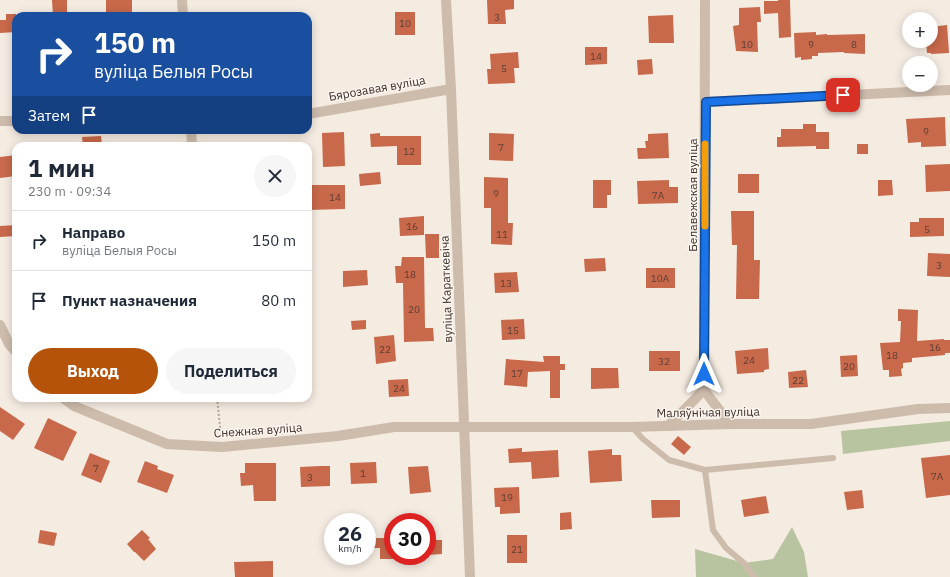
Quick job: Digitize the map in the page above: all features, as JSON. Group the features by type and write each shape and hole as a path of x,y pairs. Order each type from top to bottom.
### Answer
{"street":[{"path":"182,0 183,12"},
{"name":"вуліца Караткевіча","path":"446,0 451,89 470,577"},
{"name":"Белавежская вуліца","path":"704,390 706,0"},
{"name":"Бярозавая вуліца","path":"312,113 451,89"},
{"path":"706,102 950,90"},
{"path":"0,121 12,121"},
{"path":"0,325 12,347"},
{"path":"668,426 704,390 730,424"},
{"name":"Снежная вуліца","path":"68,402 74,406 167,444 222,447 338,436 394,426 465,427"},
{"name":"Маляўнічая вуліца","path":"465,427 632,427 730,424 811,424 918,409 950,408"}],"lane":[{"path":"632,427 643,439 669,460 705,470 833,458"},
{"path":"705,470 713,530 726,548 744,563 754,577"}],"path":[{"path":"217,402 222,447"}],"green space":[{"path":"950,421 950,441 843,454 841,431"},
{"path":"792,527 804,552 808,577 696,577 695,549 744,563 773,559"}],"building":[{"path":"52,0 67,0 67,12 53,12"},
{"path":"106,0 132,0 132,12 106,12"},
{"path":"487,0 514,0 514,9 505,10 506,24 488,24"},
{"path":"790,0 791,37 779,38 778,13 764,14 764,1"},
{"path":"760,7 761,22 757,22 758,52 736,51 733,26 739,25 739,8"},
{"path":"395,12 415,12 415,35 395,35"},
{"path":"6,14 12,14 12,32 0,33 0,20 6,20"},
{"path":"673,15 674,43 649,43 648,16"},
{"path":"947,25 949,53 927,53 927,48 938,48 938,26"},
{"path":"816,32 816,35 865,34 865,54 844,52 818,53 818,56 812,56 812,59 801,60 801,57 795,58 794,33"},
{"path":"585,47 607,47 607,64 585,65"},
{"path":"518,52 519,68 514,68 515,83 488,84 487,69 491,69 490,54"},
{"path":"652,59 653,74 638,75 637,60"},
{"path":"945,117 946,146 921,147 921,142 908,143 906,119"},
{"path":"803,124 816,124 816,132 829,132 829,149 816,149 816,146 777,147 777,137 781,137 781,129 803,129"},
{"path":"344,132 345,166 323,167 322,133"},
{"path":"380,133 380,136 421,136 421,165 397,165 397,146 371,147 370,134"},
{"path":"489,133 514,134 513,161 489,160"},
{"path":"668,133 669,158 638,159 637,148 646,148 645,141 648,141 648,134"},
{"path":"101,136 102,142 83,142 82,137"},
{"path":"857,144 868,144 868,154 857,154"},
{"path":"12,156 12,176 0,178 0,157"},
{"path":"950,164 950,191 926,192 925,165"},
{"path":"380,172 381,184 360,186 359,174"},
{"path":"738,174 759,174 759,193 738,193"},
{"path":"484,177 508,178 508,223 513,223 512,245 491,244 491,208 484,208"},
{"path":"593,180 611,180 611,195 607,195 607,208 593,208"},
{"path":"669,180 669,187 678,187 678,203 638,204 637,181"},
{"path":"878,180 892,180 893,195 878,196"},
{"path":"312,185 345,185 345,209 312,210"},
{"path":"731,211 754,211 754,260 760,260 759,299 736,299 737,245 732,245"},
{"path":"424,216 424,235 400,236 399,218"},
{"path":"919,218 944,218 944,236 910,237 910,222 919,222"},
{"path":"12,225 12,236 0,237 0,226"},
{"path":"425,234 439,234 439,258 426,258"},
{"path":"928,253 950,254 950,277 927,276"},
{"path":"402,257 424,257 425,328 433,328 434,341 404,342 403,283 396,283 395,266 401,266"},
{"path":"605,258 606,271 585,272 584,259"},
{"path":"646,268 675,268 675,288 646,288"},
{"path":"367,270 368,285 343,287 343,271"},
{"path":"517,272 519,292 495,293 494,273"},
{"path":"898,309 918,310 917,341 950,340 950,353 945,353 945,355 912,358 912,362 903,363 903,368 901,369 902,376 889,377 889,370 883,370 880,343 900,342 901,321 898,321"},
{"path":"524,319 525,339 502,340 501,320"},
{"path":"366,320 366,329 352,330 351,321"},
{"path":"394,335 396,361 376,364 374,337"},
{"path":"768,348 769,369 764,370 764,372 737,374 735,351"},
{"path":"649,351 680,351 680,371 649,371"},
{"path":"857,355 858,376 841,377 840,356"},
{"path":"543,356 560,356 560,364 565,364 565,370 560,370 560,398 550,398 550,371 528,372 527,387 504,385 506,359 544,362"},
{"path":"591,368 618,368 619,388 591,389"},
{"path":"806,370 808,387 789,388 788,372"},
{"path":"408,379 409,396 389,397 388,380"},
{"path":"0,407 25,424 13,440 0,431"},
{"path":"48,418 77,432 63,461 34,448"},
{"path":"678,436 691,447 684,455 671,444"},
{"path":"522,448 522,452 558,450 559,477 532,479 531,462 509,463 508,449"},
{"path":"612,449 612,455 621,455 622,481 590,483 588,451"},
{"path":"90,453 110,461 101,483 81,475"},
{"path":"950,455 950,495 926,498 921,458"},
{"path":"145,461 158,466 157,469 174,475 167,493 137,482"},
{"path":"376,462 377,483 351,484 350,463"},
{"path":"245,463 276,463 276,501 254,501 253,485 241,486 240,473 245,473"},
{"path":"330,466 330,486 301,487 300,467"},
{"path":"428,466 431,492 410,494 408,467"},
{"path":"519,487 520,513 500,514 500,507 495,507 494,488"},
{"path":"862,490 864,508 847,510 844,492"},
{"path":"766,496 769,513 744,517 741,500"},
{"path":"651,500 680,500 680,517 652,518"},
{"path":"571,512 572,529 560,530 560,513"},
{"path":"40,530 57,533 54,546 38,543"},
{"path":"142,530 150,538 148,539 156,549 144,561 127,544"},
{"path":"507,535 527,535 527,563 507,563"},
{"path":"376,538 384,538 384,559 380,559 380,548 376,548"},
{"path":"436,540 442,540 442,554 436,554"},
{"path":"273,561 273,577 235,577 234,562"}],"slow traffic":[{"path":"705,144 705,226"}],"route":[{"path":"704,374 706,102 843,95"}]}
